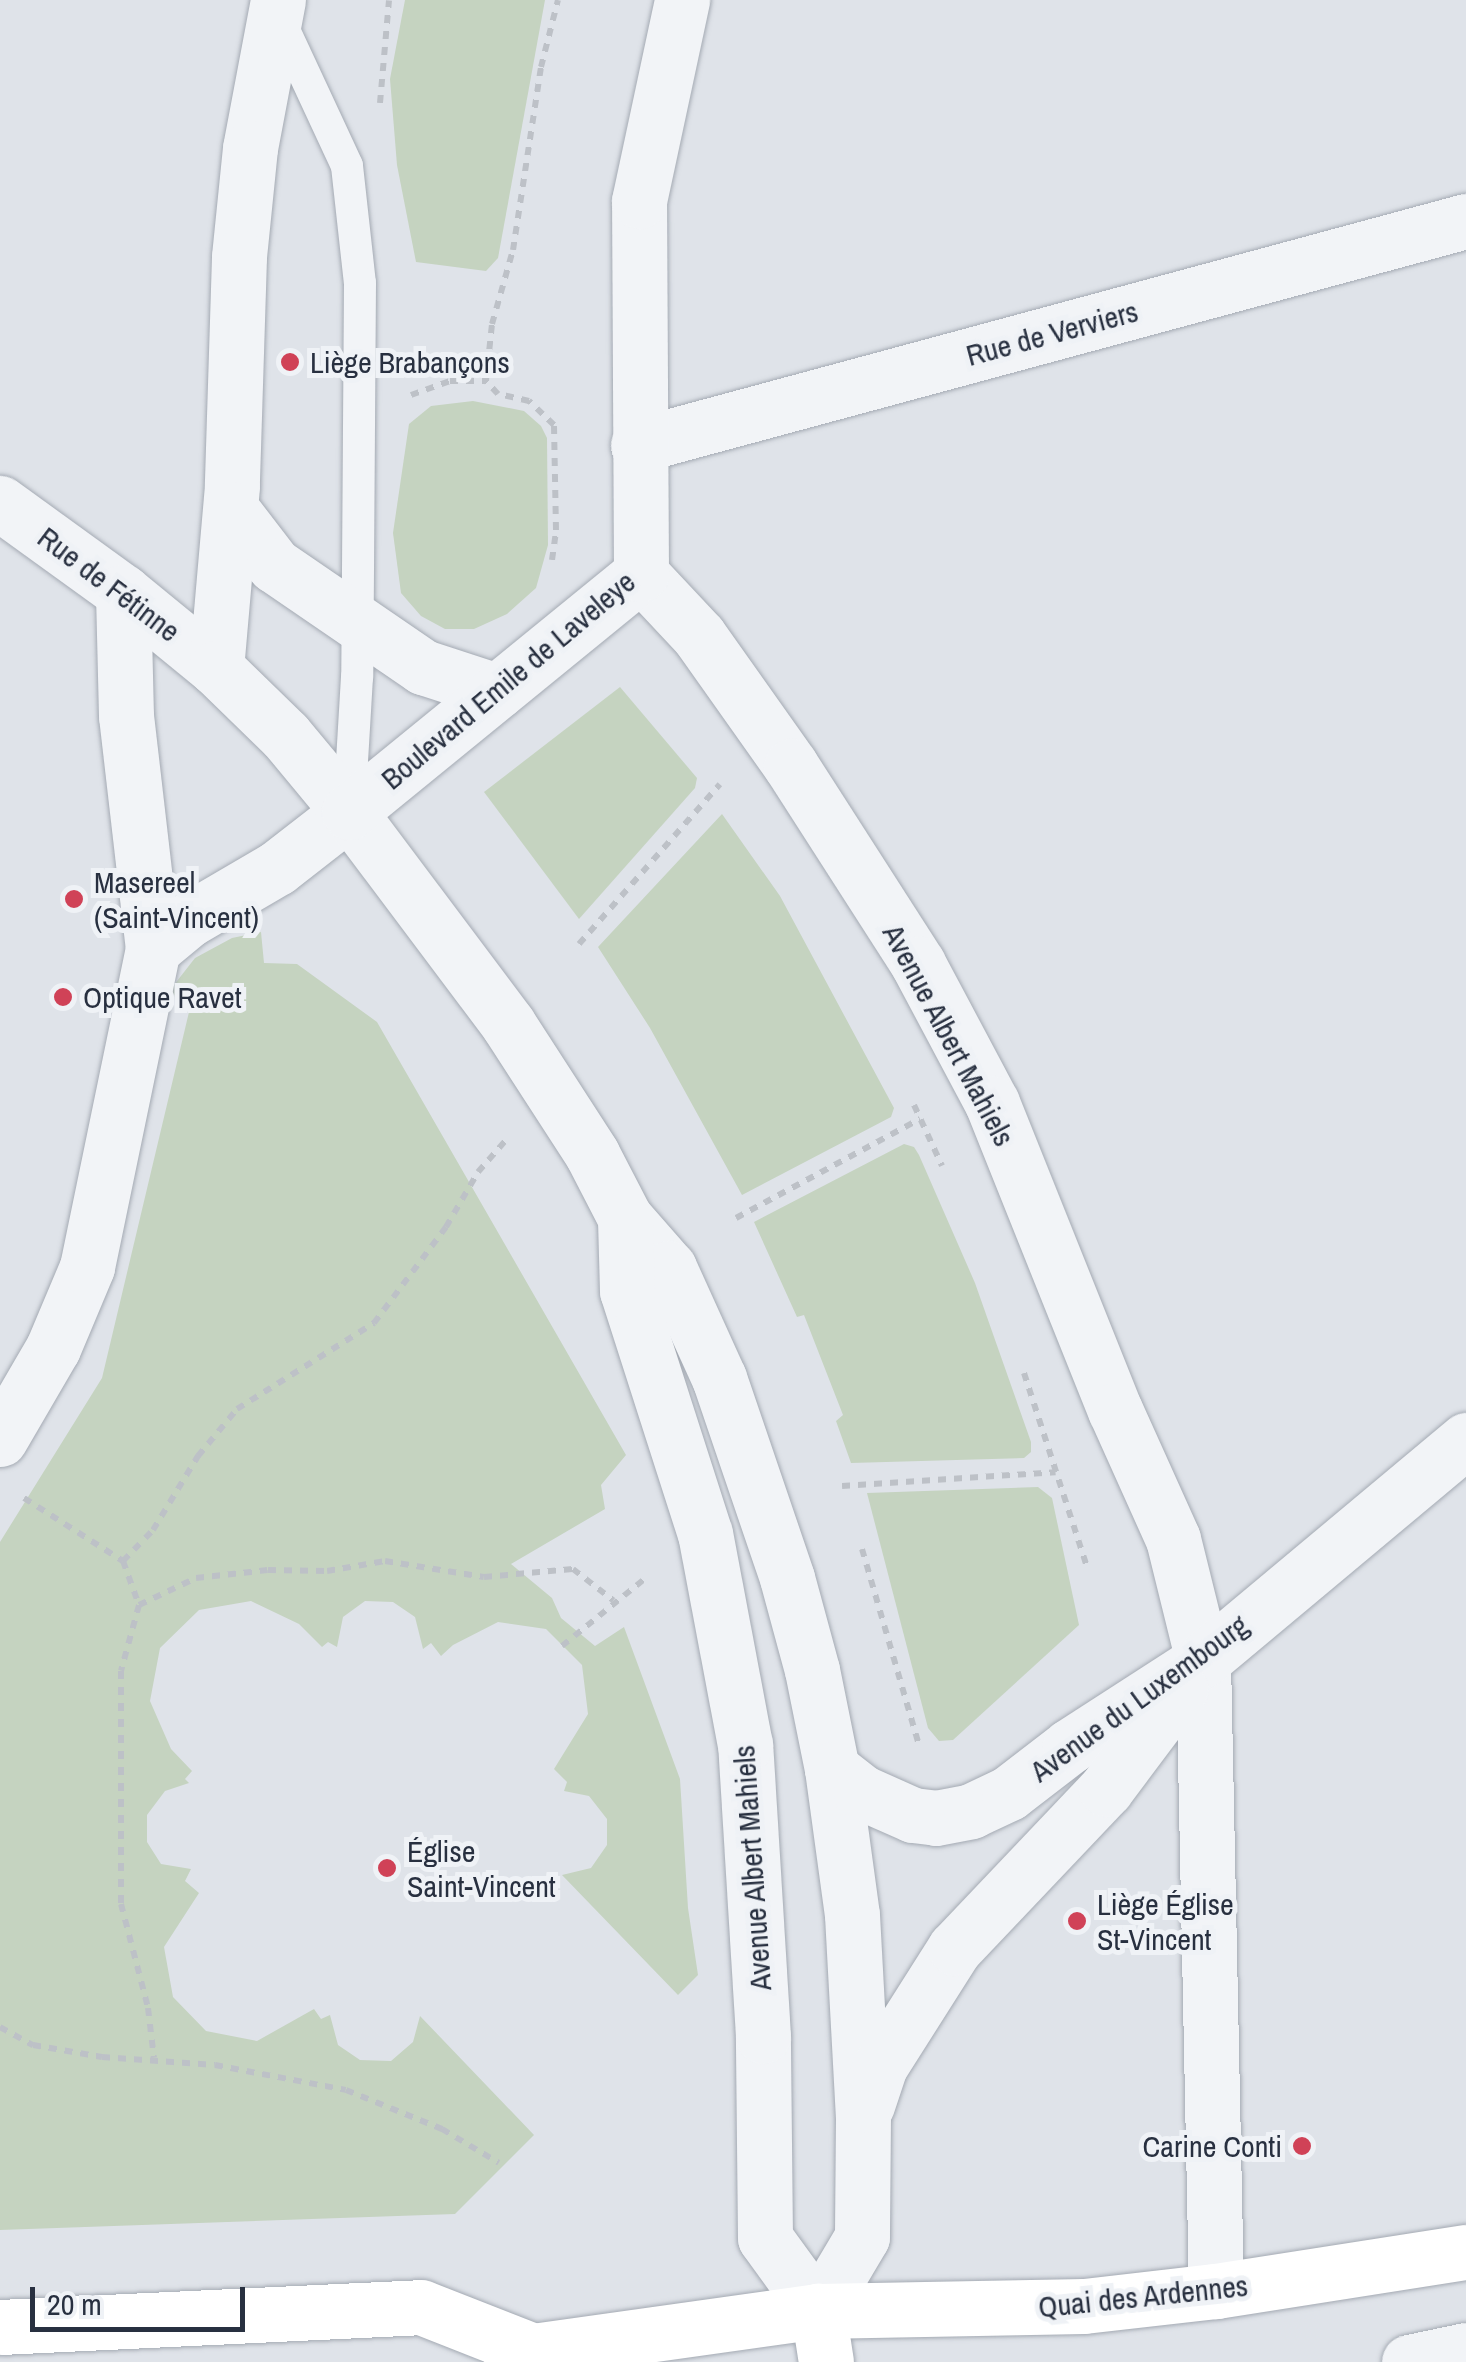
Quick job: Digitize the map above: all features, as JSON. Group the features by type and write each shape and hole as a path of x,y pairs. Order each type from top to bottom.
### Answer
{"main road":[{"name":"Quai des Ardennes","path":"522,2356 822,2336 1216,2291 1466,2252"},
{"path":"0,2327 422,2308 522,2356"}],"street":[{"name":"Boulevard Emile de Laveleye","path":"153,950 188,920 277,868 642,574 639,201 682,0"},
{"path":"216,668 231,510 238,257 250,148 277,6"},
{"name":"Rue de Verviers","path":"638,445 1466,221"},
{"name":"Rue de Fétinne","path":"0,502 124,592 216,668"},
{"path":"231,510 274,565 423,667 497,691"},
{"name":"Avenue Albert Mahiels","path":"642,574 690,624 791,766 918,964 992,1103 1115,1410 1172,1539 1203,1660 1216,2291"},
{"path":"0,1439 52,1348 87,1267 153,950 126,716 124,592"},
{"name":"Avenue Albert Mahiels","path":"216,668 285,735 349,812 551,1089 625,1218 670,1268 719,1378 786,1578 832,1768 852,1915 863,2118 862,2236 822,2336"},
{"name":"Avenue Albert Mahiels","path":"625,1218 627,1291 704,1534 745,1745 763,2036 766,2238 822,2336"},
{"name":"Avenue du Luxembourg","path":"832,1768 861,1792 914,1815 936,1818 971,1810 1009,1793 1070,1746 1203,1660 1466,1440"},
{"name":"Avenue Albert Mahiels","path":"863,2118 880,2066 912,2009 955,1948 1106,1789 1203,1660"},
{"path":"1409,2362 1466,2350"}],"lane":[{"path":"277,6 347,166 360,282 358,622 349,812"}],"path":[{"path":"551,571 556,530 554,425 529,401 498,394 486,381 492,324 513,250 541,67 558,0"},
{"path":"406,397 450,382 486,381"},
{"path":"712,766 731,800"},
{"path":"579,944 720,784"},
{"path":"123,1562 153,1530 198,1456 237,1409 374,1323 446,1226 478,1172 551,1089"},
{"path":"906,1089 950,1183"},
{"path":"736,1218 920,1118"},
{"path":"1024,1371 1088,1570"},
{"path":"842,1486 1056,1472"},
{"path":"16,1492 123,1562 139,1604 121,1671 121,1904 148,2008 154,2058"},
{"path":"862,1548 924,1760"},
{"path":"139,1604 196,1578 268,1570 327,1571 385,1561 484,1577 573,1568 613,1600"},
{"path":"562,1646 604,1609"},
{"path":"0,2027 33,2045 102,2057 154,2058 346,2090 442,2128 498,2163"}],"green space":[{"path":"405,0 545,0 498,258 486,271 416,262 397,165 390,79"},
{"path":"473,401 524,411 541,426 547,438 548,545 536,588 507,614 474,629 445,629 421,616 401,593 393,533 409,424 431,406"},
{"path":"620,687 697,778 695,788 579,919 484,792"},
{"path":"722,814 780,896 894,1108 891,1117 742,1195 650,1028 598,947"},
{"path":"261,932 264,963 297,964 377,1022 626,1455 601,1485 605,1509 511,1564 552,1598 561,1618 595,1646 624,1627 680,1779 688,1908 698,1975 678,1995 562,1875 591,1868 607,1845 607,1819 589,1796 564,1791 567,1782 554,1769 588,1714 582,1665 546,1629 498,1622 453,1645 441,1656 431,1643 423,1649 415,1617 393,1602 365,1601 343,1617 337,1647 328,1642 322,1647 299,1624 251,1601 199,1610 160,1648 150,1701 171,1749 192,1771 185,1779 189,1783 165,1791 147,1815 147,1842 161,1864 191,1869 185,1881 199,1893 164,1947 173,1997 206,2031 257,2041 314,2009 321,2019 330,2015 338,2045 360,2060 391,2061 413,2042 420,2016 534,2135 455,2214 0,2230 0,1542 102,1378 189,1012 170,990 195,958 232,938"},
{"path":"904,1144 914,1147 919,1155 975,1283 1031,1442 1031,1452 1024,1458 851,1463 836,1421 843,1415 804,1315 797,1317 754,1222"},
{"path":"1038,1487 1052,1498 1079,1625 953,1740 939,1741 928,1728 867,1493"}],"place":[{"name":"Liège Brabançons","path":"290,362"},
{"name":"Masereel (Saint-Vincent)","path":"74,899"},
{"name":"Optique Ravet","path":"63,997"},
{"name":"Église Saint-Vincent","path":"387,1868"},
{"name":"Liège Église St-Vincent","path":"1077,1921"},
{"name":"Carine Conti","path":"1302,2146"}]}
